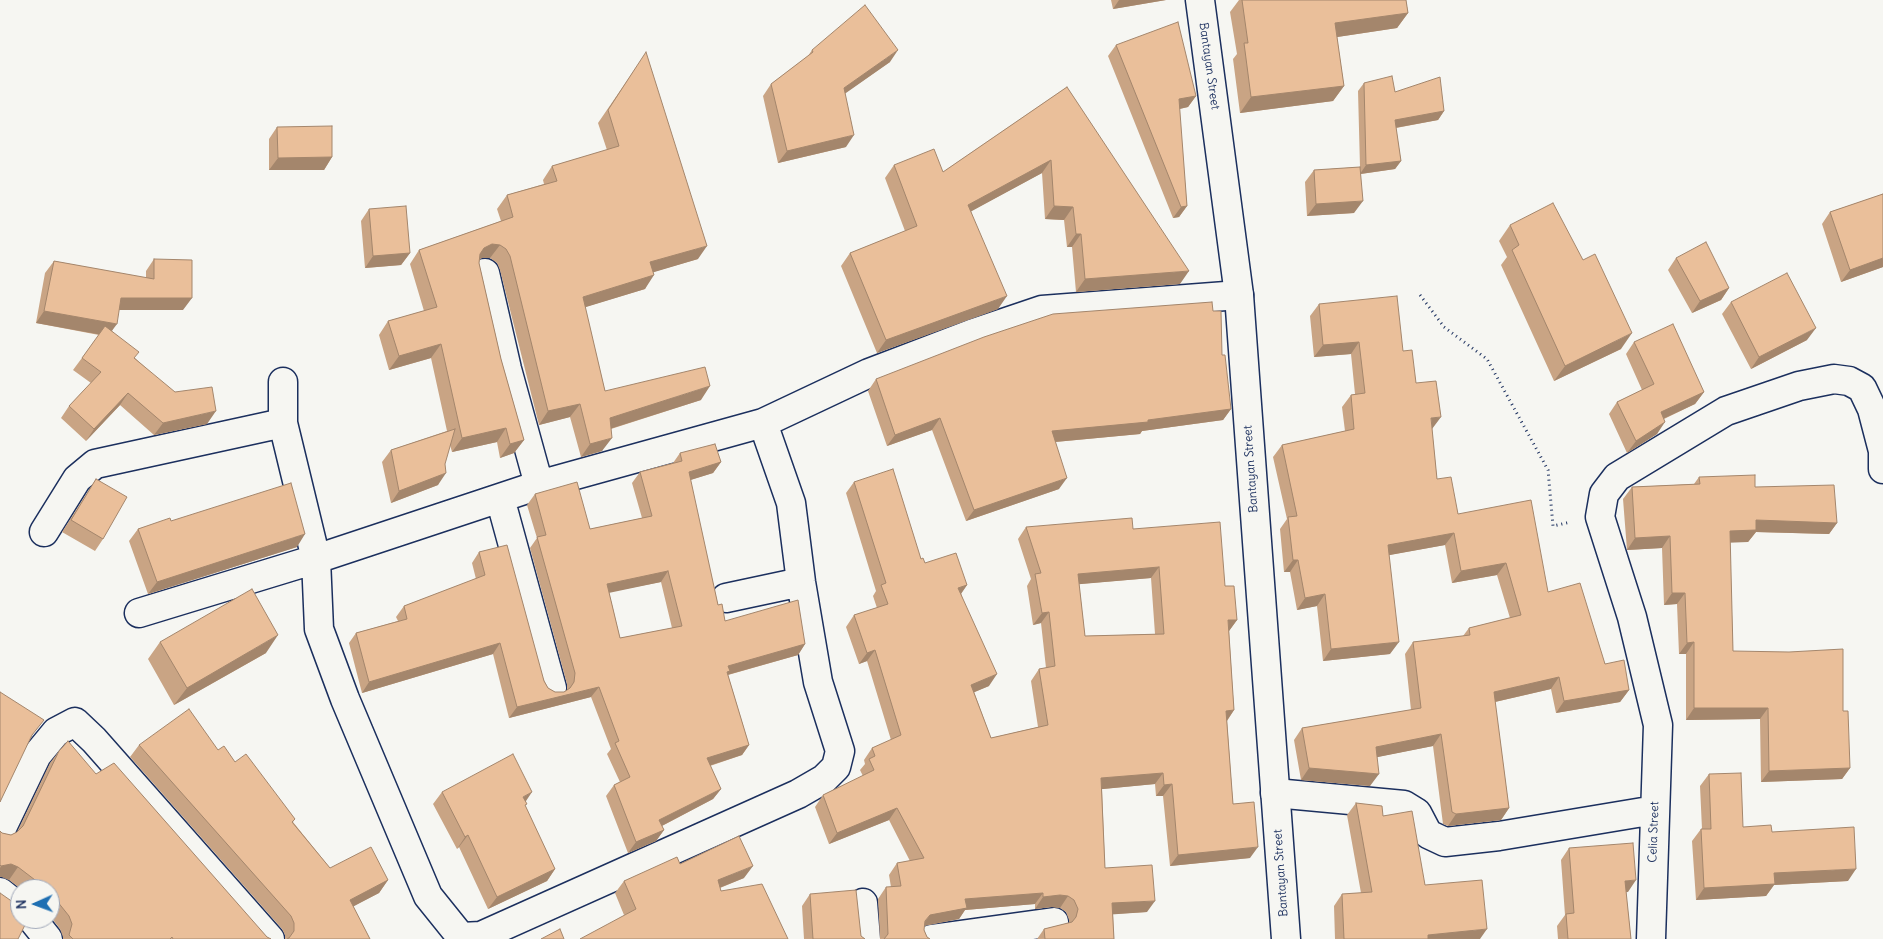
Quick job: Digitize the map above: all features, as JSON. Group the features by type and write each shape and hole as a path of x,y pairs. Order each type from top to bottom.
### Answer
{"street":[{"name":"Bantayan Street","path":"1200,0 1239,295 1286,939"},
{"path":"485,273 507,369 539,485"},
{"path":"139,614 316,559 539,485 763,423 869,373 1042,310 1239,295"},
{"path":"1600,517 1604,494 1617,477 1726,411 1799,386 1834,379 1849,381 1862,388 1872,408 1883,451 1883,469"},
{"path":"283,382 282,423 316,559 319,629 344,699 428,896 462,937 471,938 798,794 824,779 836,767 840,751 818,682 801,582 791,502 763,423"},
{"path":"44,532 77,479 95,464 282,423"},
{"path":"500,498 552,688"},
{"name":"Celia Street","path":"1600,517 1632,617 1658,725 1650,939"},
{"path":"726,598 801,582"},
{"path":"0,832 36,755 56,732 75,722 94,740 270,939"},
{"path":"1275,793 1404,804 1417,812 1428,834 1445,842 1499,836 1655,810"},
{"path":"0,892 10,900"},
{"path":"863,903 866,939"},
{"path":"931,939 1054,922"},
{"path":"40,929 48,939"}],"path":[{"path":"1420,295 1444,327 1487,359 1548,470 1554,526 1600,517"}],"building":[{"path":"1242,0 1406,0 1408,13 1335,23 1344,86 1251,97 1244,43 1248,43"},
{"path":"865,5 898,50 844,88 854,135 787,151 771,84 813,52 812,50"},
{"path":"1178,22 1196,96 1179,99 1187,206 1181,207 1116,45"},
{"path":"646,52 707,246 650,262 654,275 583,297 605,391 705,367 710,386 610,418 612,438 590,444 580,404 548,411 510,256 506,249 500,245 492,244 484,248 480,254 479,263 501,359 524,440 510,444 506,428 462,438 441,344 399,356 388,321 437,307 419,250 513,217 507,195 557,181 552,166 619,146 608,110"},
{"path":"1392,76 1395,92 1440,77 1444,111 1395,120 1401,161 1366,165 1364,83"},
{"path":"1067,87 1189,271 1085,279 1081,234 1076,234 1073,207 1054,206 1051,160 968,205 1007,296 886,340 850,253 917,226 894,165 934,149 943,172"},
{"path":"332,126 332,157 278,158 277,127"},
{"path":"1360,167 1363,201 1316,204 1314,170"},
{"path":"1883,194 1883,258 1850,270 1830,212"},
{"path":"1553,203 1583,260 1595,254 1632,333 1565,366 1512,250 1519,245 1510,225"},
{"path":"406,206 410,253 373,256 369,209"},
{"path":"1706,242 1729,288 1700,301 1676,258"},
{"path":"154,259 192,260 192,298 121,298 117,324 44,311 54,261 154,279"},
{"path":"1787,273 1816,328 1759,357 1731,302"},
{"path":"1397,296 1403,351 1412,350 1416,383 1436,381 1441,417 1431,418 1437,479 1451,477 1458,514 1531,500 1548,592 1580,583 1605,664 1624,660 1629,690 1564,701 1559,677 1494,692 1509,808 1456,814 1452,812 1441,734 1376,747 1379,774 1309,768 1302,728 1421,708 1413,642 1470,635 1469,628 1521,615 1506,563 1461,571 1454,533 1388,545 1399,642 1331,649 1325,594 1305,598 1298,560 1293,560 1288,517 1297,516 1282,445 1354,429 1351,395 1365,393 1359,342 1323,345 1319,304"},
{"path":"1212,302 1213,311 1221,311 1222,355 1225,355 1231,409 1148,420 1148,422 1052,431 1067,478 974,510 940,418 895,435 876,379 984,337 1053,314"},
{"path":"1673,324 1704,392 1661,412 1665,422 1636,441 1617,402 1654,384 1634,342"},
{"path":"105,326 139,352 134,358 175,392 212,387 216,411 163,423 128,393 94,429 69,406 101,372 82,358"},
{"path":"455,429 445,464 446,473 399,491 391,450"},
{"path":"715,444 721,462 689,472 718,605 722,604 725,621 798,600 805,644 728,666 730,671 727,672 749,745 707,758 721,789 659,820 664,830 636,842 614,785 630,777 615,743 619,741 599,687 517,707 500,643 369,682 356,633 407,619 404,606 485,575 479,552 507,545 544,681 548,688 555,692 564,692 574,682 575,673 537,537 546,535 535,494 577,482 590,529 652,516 640,472 682,461 680,453","holes":["668,571 682,626 620,638 607,584"]},
{"path":"893,469 921,559 923,558 925,563 956,553 967,585 958,588 997,674 971,685 991,738 1048,725 1039,669 1055,666 1049,612 1042,613 1035,574 1041,573 1026,527 1132,518 1133,529 1220,522 1225,586 1234,586 1237,620 1228,620 1234,710 1226,711 1233,804 1254,802 1258,847 1178,855 1172,784 1164,785 1163,773 1101,778 1105,868 1152,865 1155,901 1112,903 1114,939 1045,939 1044,929 1072,922 1076,917 1078,909 1074,900 1068,896 1043,897 1043,893 965,899 967,908 930,915 925,921 924,930 930,939 884,939 888,934 886,887 901,886 897,863 924,858 897,808 837,833 823,795 874,770 869,759 875,756 872,748 901,735 875,650 867,653 854,615 888,604 881,585 886,583 854,482","holes":["1159,567 1164,634 1085,636 1078,574"]},
{"path":"1755,475 1755,487 1834,485 1837,523 1756,520 1756,530 1730,531 1733,651 1789,652 1843,649 1843,711 1848,711 1850,768 1769,771 1768,708 1694,708 1694,642 1687,643 1685,593 1672,593 1670,536 1635,538 1632,487 1700,484 1699,477"},
{"path":"96,479 127,497 103,539 71,520"},
{"path":"291,483 305,534 157,582 138,529 170,518 171,521"},
{"path":"252,589 278,635 187,688 160,642"},
{"path":"0,692 44,720 32,735 0,802"},
{"path":"189,709 218,750 224,746 235,762 246,754 295,819 292,822 330,868 371,847 388,880 350,900 370,939 287,939 294,931 294,923 291,916 139,745"},
{"path":"68,741 96,774 114,763 267,937 271,939 173,939 172,937 170,939 73,939 69,935 72,924 69,916 60,905 60,879 34,879 11,864 0,865 0,831 11,835 23,826 59,751"},
{"path":"513,754 532,792 523,797 527,804 525,805 555,869 497,897 468,835 465,837 442,792"},
{"path":"1741,773 1743,827 1771,825 1772,832 1854,827 1856,869 1774,873 1775,884 1704,888 1701,829 1711,829 1709,774"},
{"path":"1356,803 1382,806 1383,816 1412,811 1425,885 1482,880 1487,929 1428,935 1428,939 1344,939 1342,894 1372,892"},
{"path":"739,836 753,866 718,880 721,891 762,884 788,939 580,939 636,909 624,881 677,857 680,864"},
{"path":"1633,843 1636,880 1625,881 1631,939 1568,939 1566,914 1574,913 1569,848"},
{"path":"856,890 861,936 865,939 813,939 810,894"},
{"path":"0,893 10,900 10,929 23,929 18,939 0,939"},
{"path":"560,929 564,939 541,939"}]}
